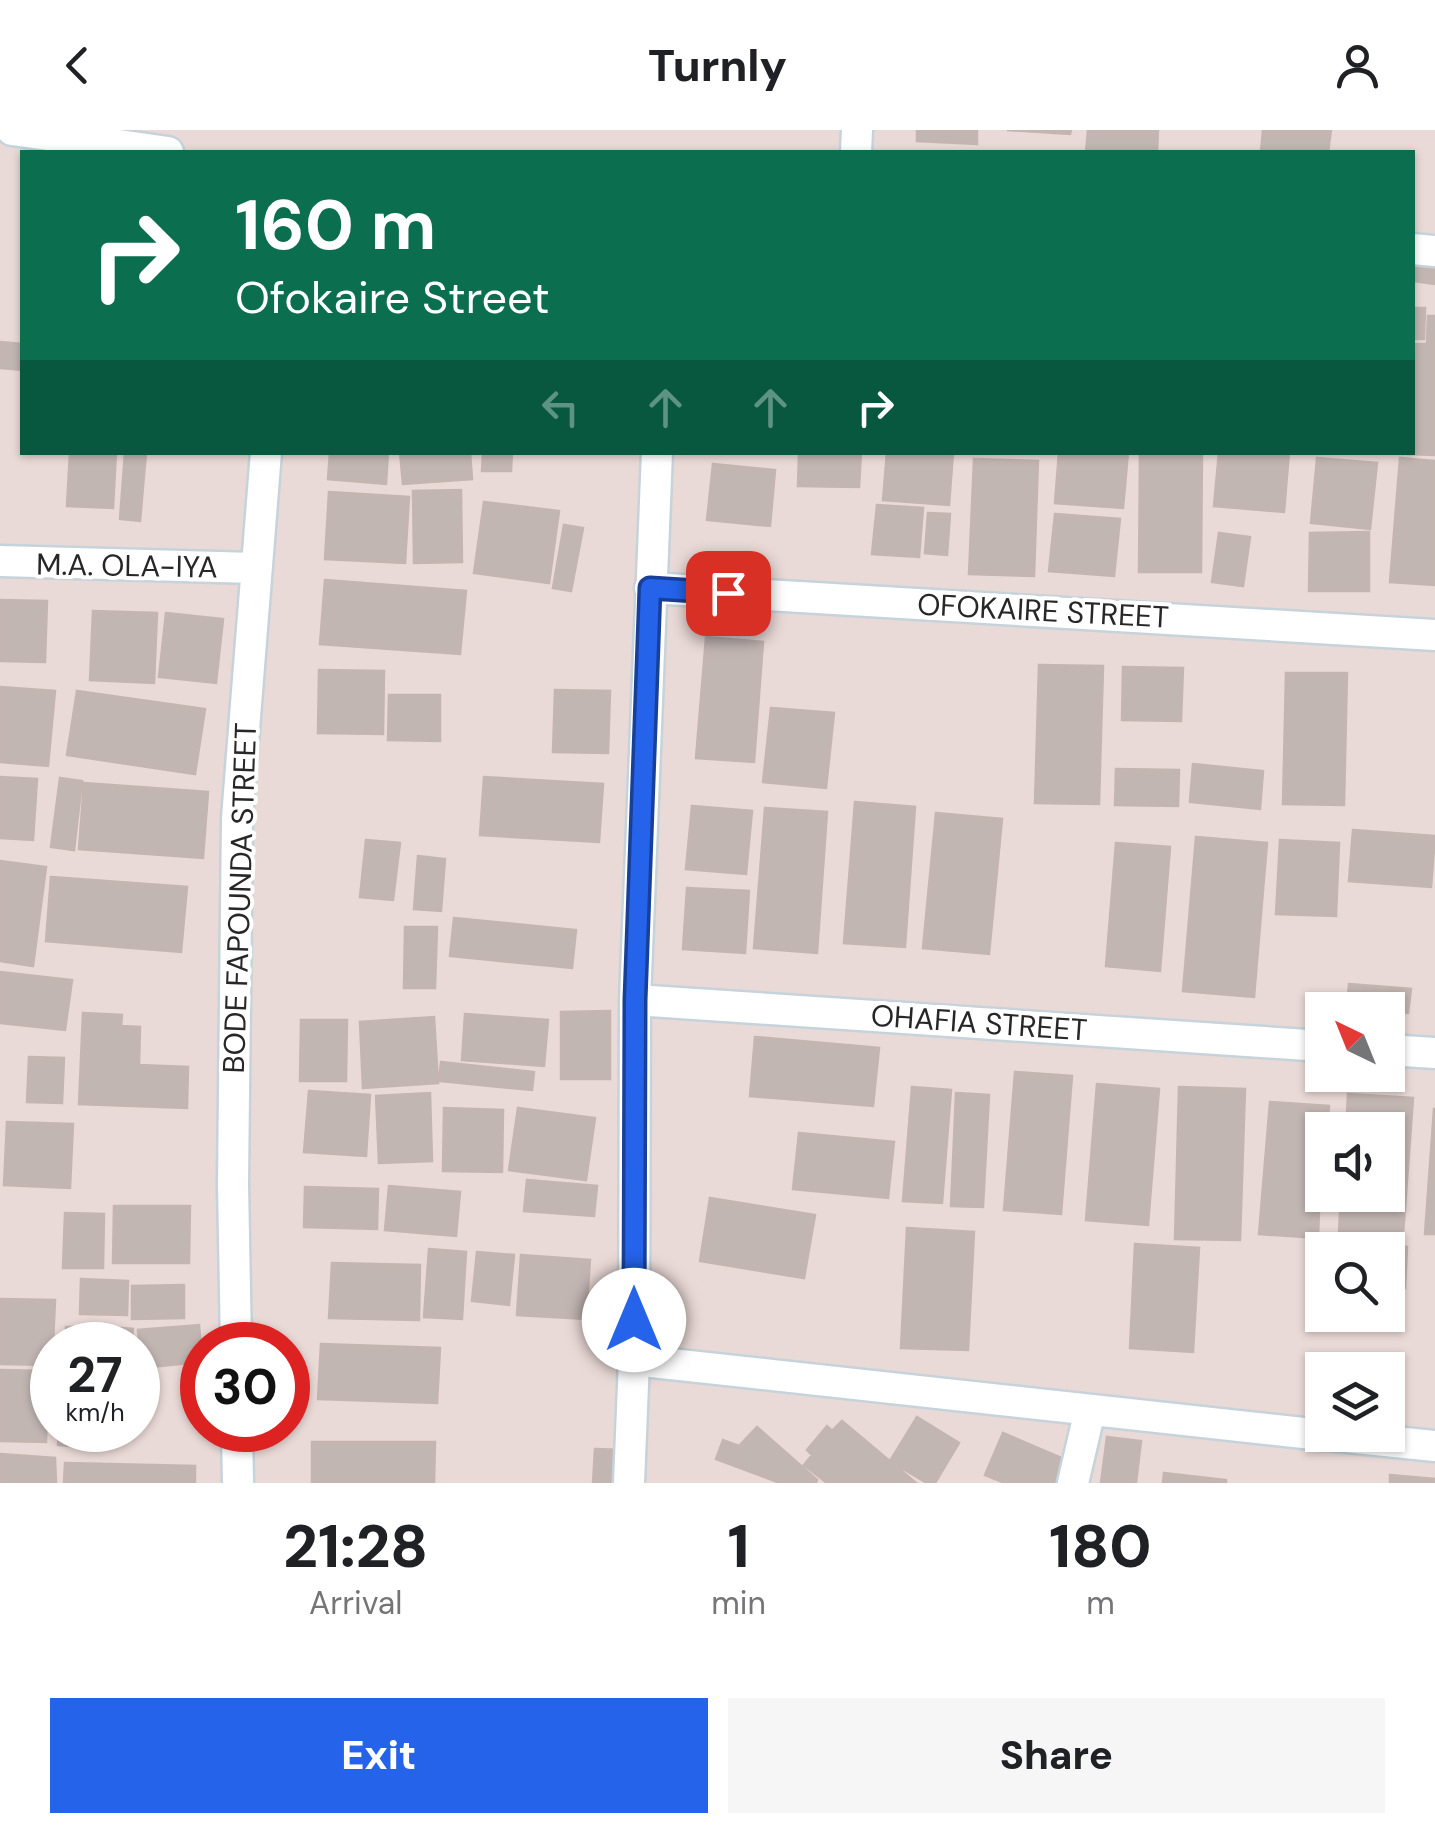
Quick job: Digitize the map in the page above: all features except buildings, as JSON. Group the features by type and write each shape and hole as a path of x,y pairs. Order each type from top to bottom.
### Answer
{"street":[{"path":"12,130 154,150"},
{"name":"BODE FAPOUNDA STREET","path":"236,1322 233,1184 238,818 266,455"},
{"path":"629,1483 634,1360 635,1000 657,455"},
{"name":"M.A. OLA-IYA","path":"0,562 255,568"},
{"name":"OFOKAIRE STREET","path":"650,588 1435,635"},
{"name":"OHAFIA STREET","path":"635,1000 1305,1045"},
{"path":"1405,1051 1435,1053"},
{"path":"634,1360 1305,1433"},
{"path":"1073,1483 1090,1410"},
{"path":"1405,1443 1435,1446"},
{"path":"238,1452 238,1483"}],"route":[{"path":"634,1320 635,1000 650,588 728,593"}]}
